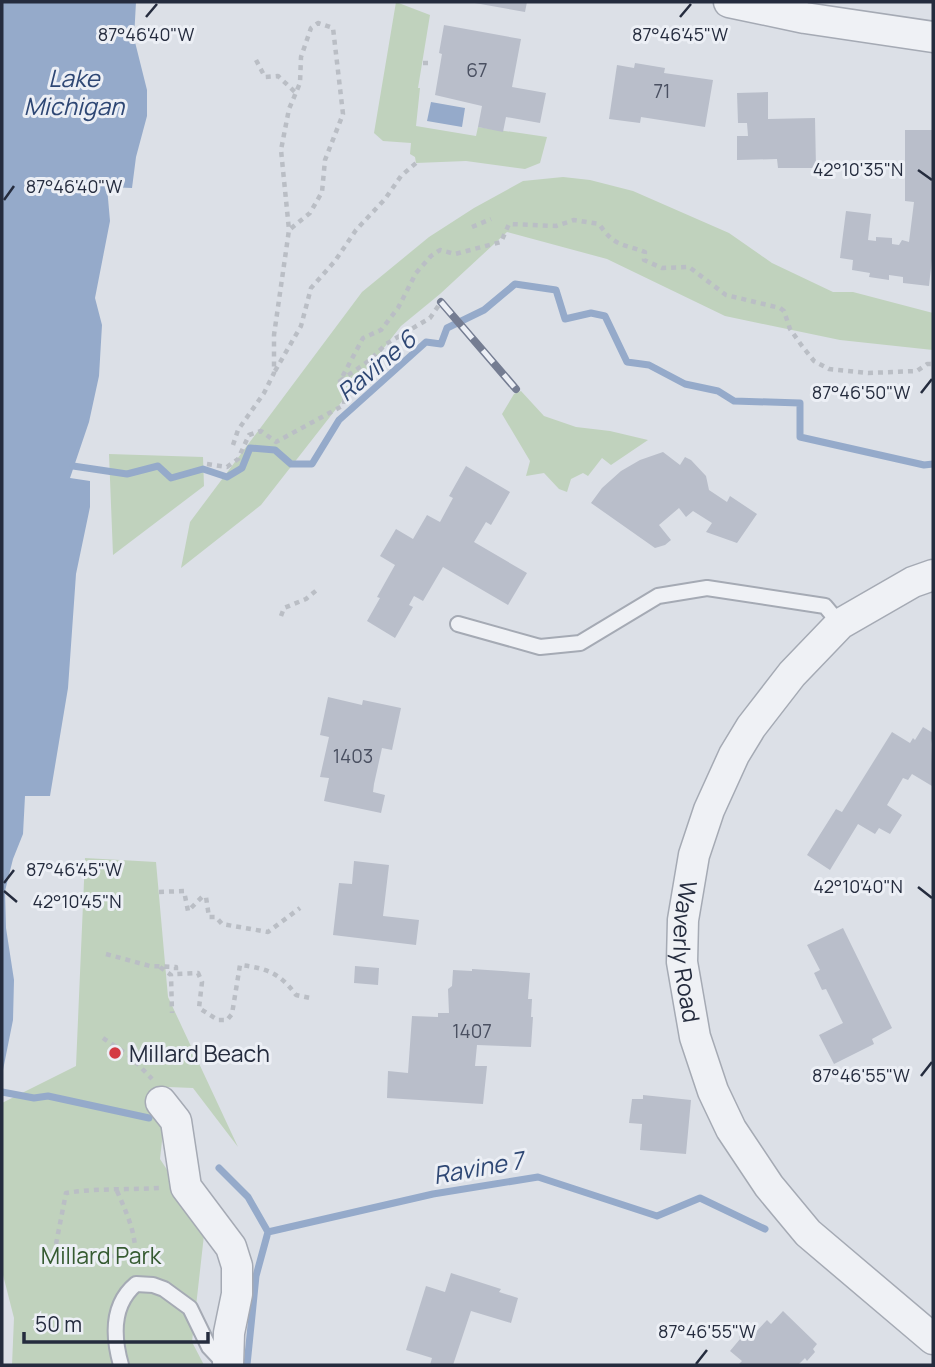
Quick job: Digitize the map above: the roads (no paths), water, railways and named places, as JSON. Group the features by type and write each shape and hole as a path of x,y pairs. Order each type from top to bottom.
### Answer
{"street":[{"path":"729,2 805,18 933,37"},
{"name":"Waverly Road","path":"933,575 913,582 840,624 792,674 751,727 734,755 709,810 694,856 683,920 681,962 695,1037 713,1091 731,1129 769,1186 808,1233 933,1339"},
{"path":"161,1102 176,1121 186,1187 231,1247 236,1266 237,1294 229,1333 227,1365"}],"lane":[{"path":"458,624 540,647 580,643 658,596 707,588 825,606 840,624"},
{"path":"121,1365 116,1348 115,1328 120,1302 136,1284 153,1284 190,1308 209,1347 227,1365"}],"water":[{"name":"Lake Michigan","path":"2,2 136,2 134,38 147,90 147,116 136,157 132,188 107,187 110,221 95,298 102,325 99,376 89,422 70,478 90,481 90,507 76,574 68,688 50,796 25,796 23,834 5,891 6,928 14,980 13,1020 2,1075"},
{"path":"431,102 465,108 462,127 427,121"}],"waterway":[{"name":"Ravine 6","path":"73,466 127,474 158,466 171,478 203,469 227,477 242,468 250,448 275,450 291,464 312,464 339,420 426,342 441,344 447,328 484,310 515,284 556,290 565,319 591,313 605,316 627,362 649,365 685,384 718,391 734,401 800,403 800,437 924,465 933,464"},
{"name":"Ravine 7","path":"2,1092 34,1098 48,1096 149,1118"},
{"name":"Ravine 7","path":"219,1168 248,1197 268,1232 256,1276 247,1365"},
{"name":"Ravine 7","path":"268,1232 433,1194 538,1177 657,1216 700,1198 765,1229"}],"railway":[{"path":"441,302 516,389"}],"place":[{"name":"Millard Beach","path":"115,1053"}],"park label":[{"name":"Millard Park","path":"101,1255"}]}
